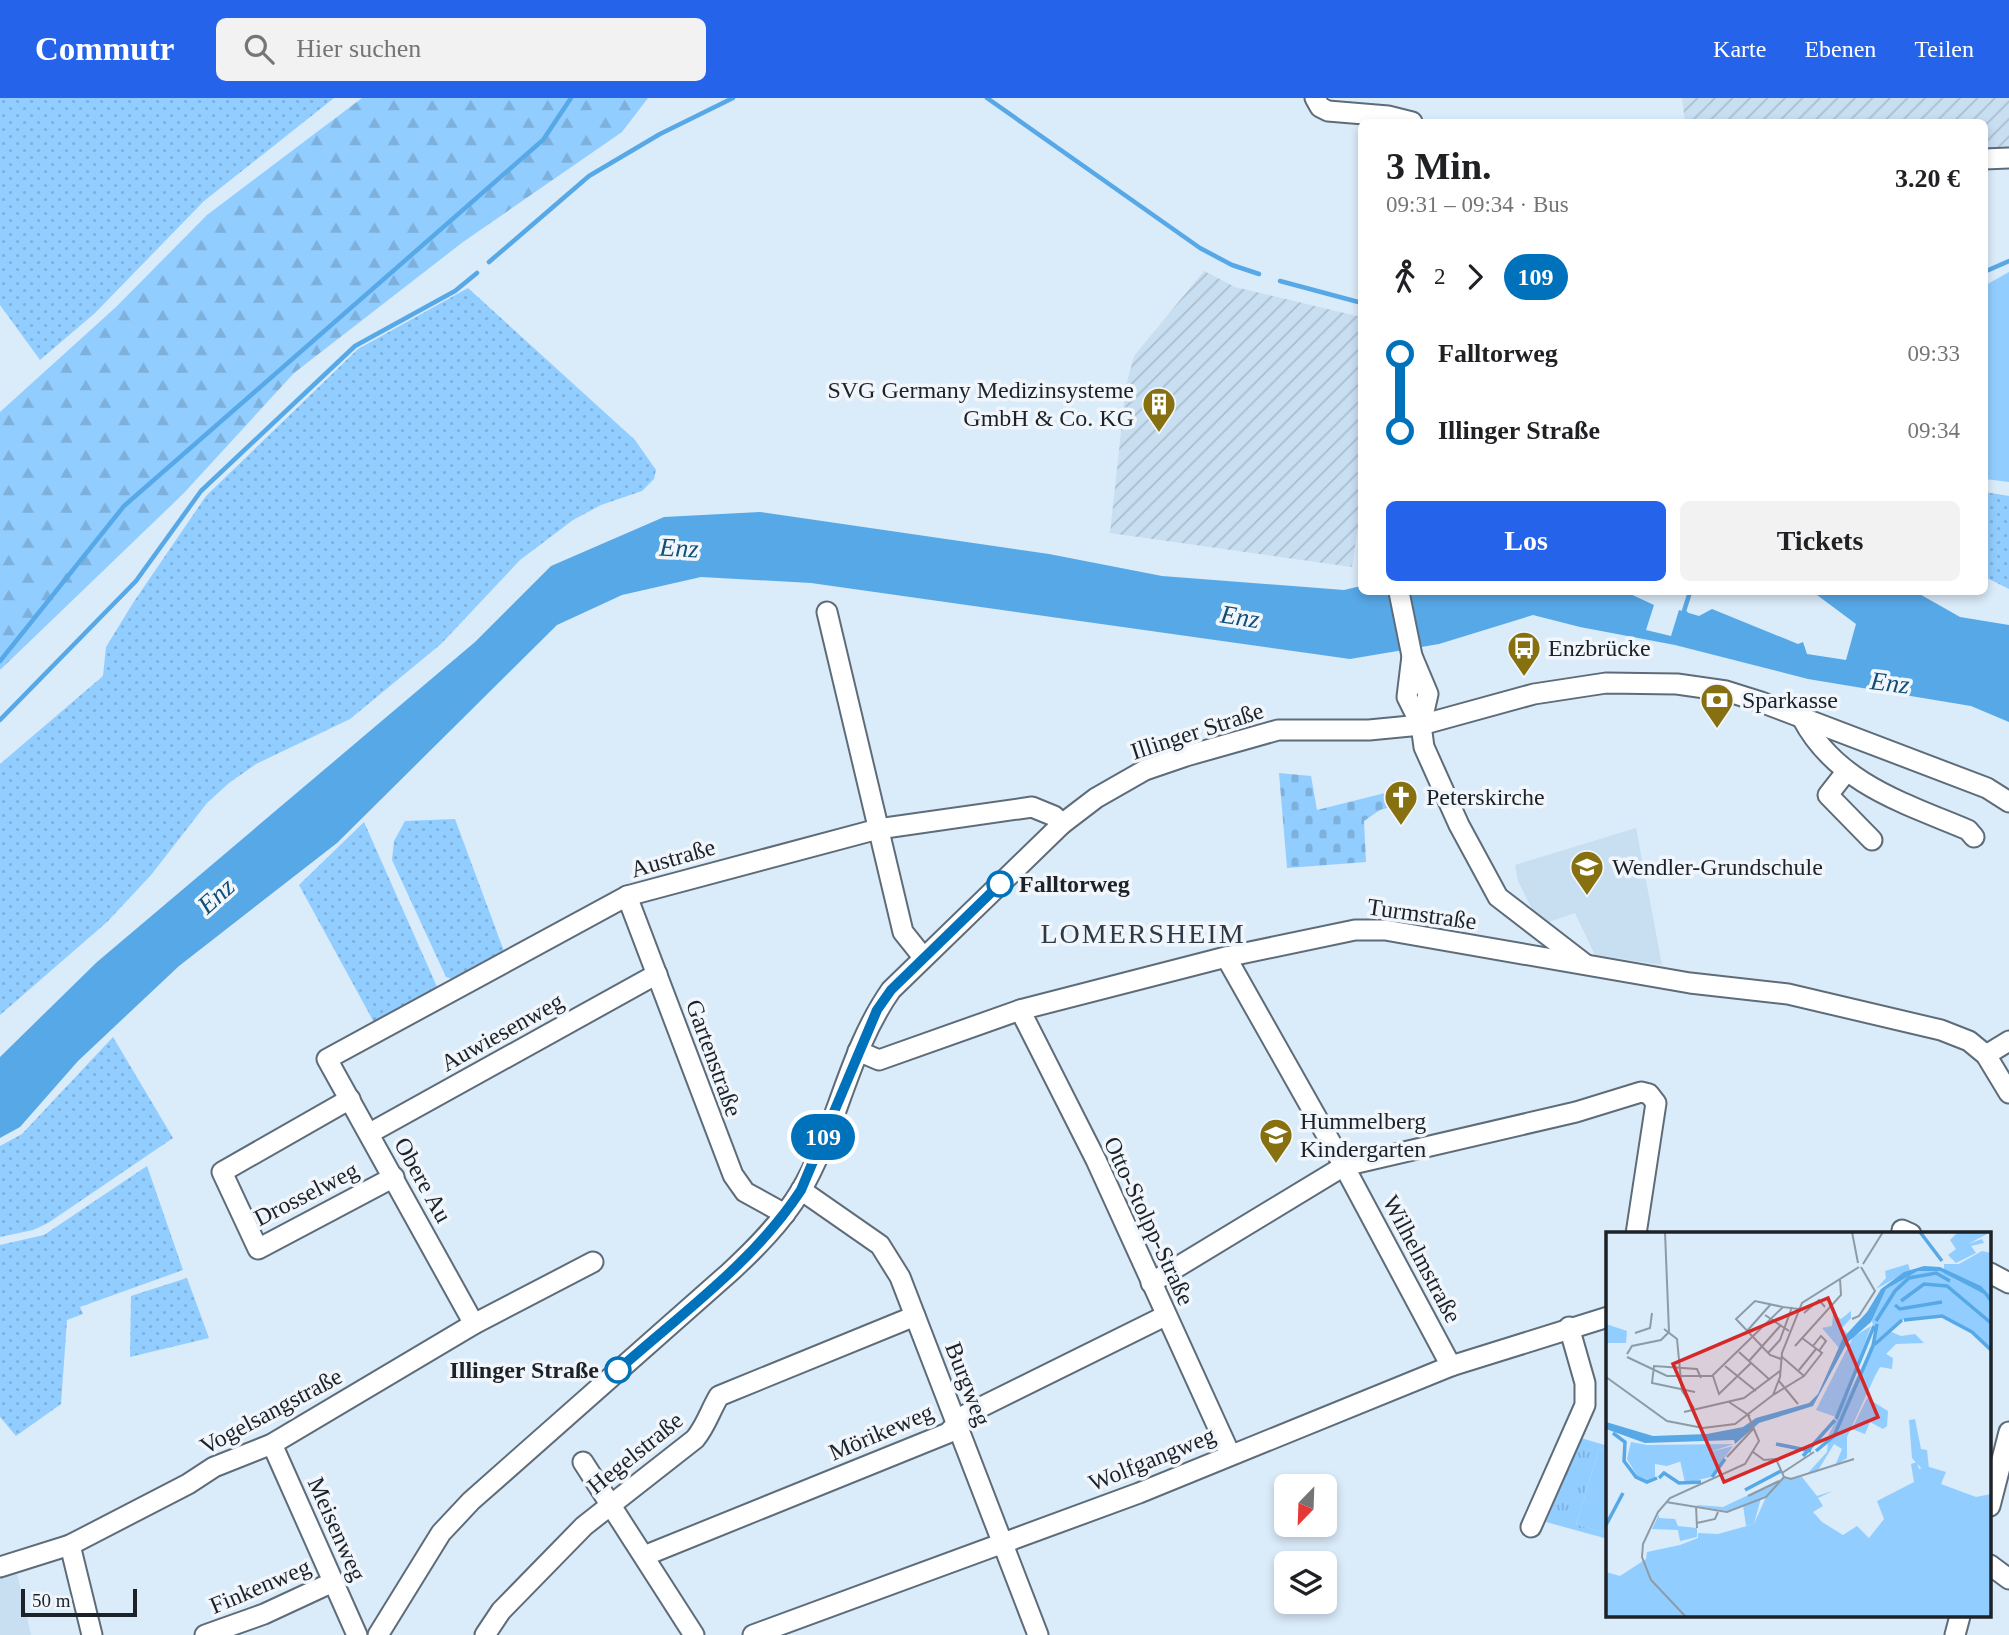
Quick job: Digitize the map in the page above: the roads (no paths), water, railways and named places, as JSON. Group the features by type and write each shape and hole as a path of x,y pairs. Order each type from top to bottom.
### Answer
{"street":[{"path":"1315,98 1320,107 1328,111 1400,119"},
{"path":"1988,159 2009,159"},
{"path":"1400,595 1416,678 1428,694 1422,725 1424,747 1497,897 1586,965"},
{"path":"827,612 903,932 923,957"},
{"name":"Illinger Straße","path":"378,1635 434,1543 471,1502 739,1264 785,1214 801,1190 858,1051 877,1010 891,990 1062,824 1096,798 1145,770 1278,730 1368,730 1422,725 1534,694 1572,687 1634,683 1726,691 1987,788 2009,802"},
{"path":"1802,718 1810,734 1846,772 1968,830 1974,837"},
{"path":"1846,772 1828,795 1872,840"},
{"name":"Austraße","path":"327,1059 627,896 878,829 1032,807 1054,816 1062,824"},
{"name":"Gartenstraße","path":"627,896 733,1175 746,1192 785,1214"},
{"name":"Turmstraße","path":"858,1051 879,1059 1020,1010 1226,957 1355,930 1385,930 1826,1003 1941,1030 1969,1041 1986,1055 2009,1093"},
{"name":"Wilhelmstraße","path":"1226,957 1345,1166 1451,1366"},
{"name":"Auwiesenweg","path":"370,1133 657,974"},
{"name":"Otto-Stolpp-Straße","path":"1020,1010 1096,1160 1230,1454"},
{"path":"1986,1055 2009,1041"},
{"name":"Obere Au","path":"327,1059 474,1324"},
{"path":"1151,1283 1345,1166 1576,1112 1641,1092 1649,1094 1656,1103 1636,1232"},
{"name":"Drosselweg","path":"350,1099 222,1172 258,1249 394,1177"},
{"name":"Burgweg","path":"801,1190 880,1245 900,1277 1038,1635"},
{"name":"Vogelsangstraße","path":"0,1567 70,1545 188,1484 214,1467 272,1444 474,1324 593,1262"},
{"path":"1992,1274 2009,1283"},
{"name":"Hegelstraße","path":"485,1635 501,1611 610,1503 695,1439 705,1427 708,1414 719,1396 915,1316"},
{"name":"Mörikeweg","path":"644,1556 948,1433 965,1415 1166,1316"},
{"name":"Wolfgangweg","path":"752,1635 781,1630 1003,1542 1139,1493 1451,1366 1606,1318"},
{"path":"1531,1527 1585,1405 1585,1383 1569,1327"},
{"path":"1992,1496 2004,1438"},
{"name":"Meisenweg","path":"272,1444 357,1635"},
{"path":"583,1462 694,1635"},
{"path":"70,1545 92,1635"},
{"path":"1992,1566 2009,1579"},
{"name":"Finkenweg","path":"205,1635 264,1614 333,1582"},
{"path":"1955,1635 1959,1618"}],"water":[{"name":"Enz","path":"760,512 1049,554 1162,576 1344,590 1358,587 1358,595 1632,595 1654,605 1646,630 1671,636 1679,610 1699,616 1712,609 1798,644 1803,642 1807,654 1846,660 1856,624 1817,595 1921,595 1960,617 2009,625 2009,722 1971,706 1808,679 1675,645 1533,615 1439,644 1350,659 811,583 701,577 622,595 557,625 337,843 179,966 78,1061 20,1127 0,1138 0,1057 97,962 475,642 551,566 664,517"}],"waterway":[{"path":"0,661 124,506 543,140 571,98"},
{"path":"489,262 589,176 660,134 733,98"},
{"path":"987,98 1200,248 1232,265 1259,274"},
{"path":"1988,270 2009,261"},
{"path":"0,720 136,581 201,491 355,346 455,291 477,273"},
{"path":"1280,281 1358,302"},
{"path":"1686,614 1684,611 1689,595"}],"place":[{"name":"SVG Germany Medizinsysteme GmbH & Co. KG","path":"1159,434"},
{"name":"Enzbrücke","path":"1524,678"},
{"name":"Sparkasse","path":"1717,730"},
{"name":"Peterskirche","path":"1401,827"},
{"name":"Falltorweg","path":"1000,884"},
{"name":"Wendler-Grundschule","path":"1587,897"},
{"name":"Hummelberg Kindergarten","path":"1276,1165"},
{"name":"Illinger Straße","path":"618,1370"}],"district":[{"name":"LOMERSHEIM","path":"1143,933"}]}
